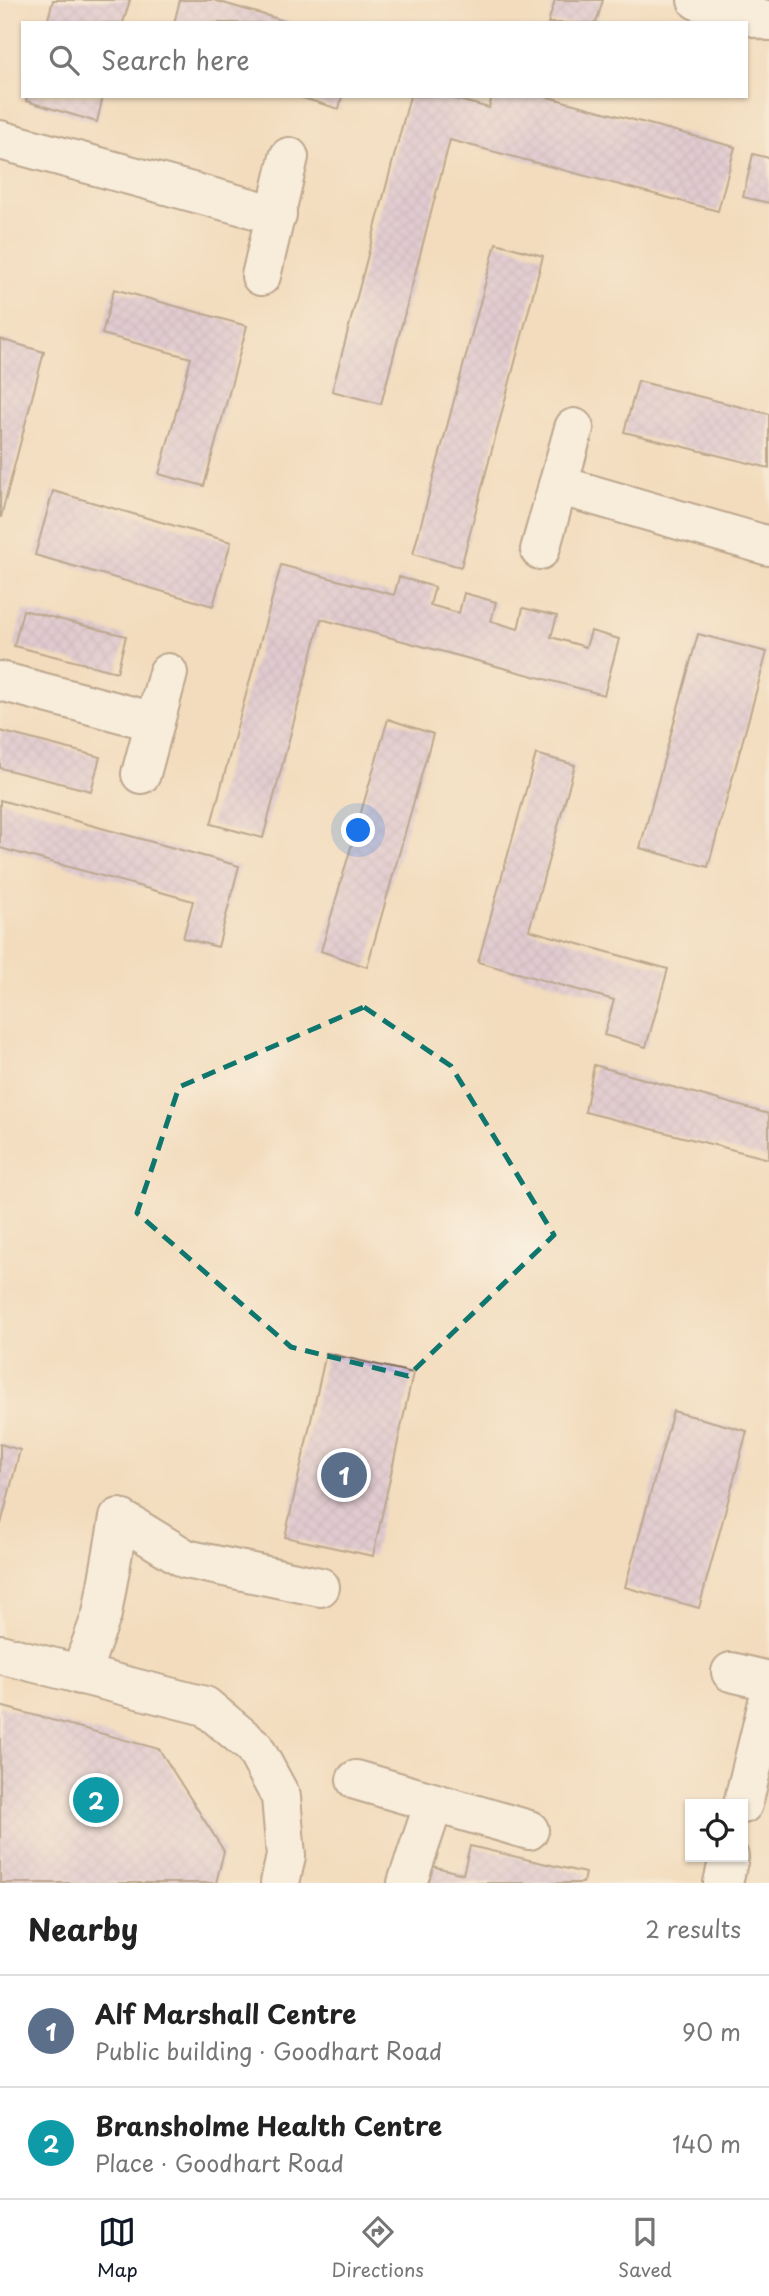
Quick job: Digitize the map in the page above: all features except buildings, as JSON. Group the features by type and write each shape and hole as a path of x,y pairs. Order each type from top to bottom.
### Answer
{"street":[{"path":"677,21 682,0"},
{"path":"697,0 769,21"},
{"path":"0,140 276,215"},
{"path":"261,276 289,157"},
{"path":"540,550 574,428"},
{"path":"558,485 769,546"},
{"path":"141,774 168,673"},
{"path":"0,681 155,722"},
{"path":"80,1675 102,1614 119,1518 186,1559 320,1587"},
{"path":"0,1654 205,1706 254,1747 281,1797 286,1856 280,1883"},
{"path":"730,1672 769,1681"},
{"path":"744,1799 769,1698"},
{"path":"356,1780 528,1830"},
{"path":"407,1883 434,1803"},
{"path":"723,1883 728,1862"}],"highlighted area":[{"path":"364,1007 451,1066 554,1235 408,1376 291,1347 137,1213 179,1087"}],"place":[{"name":"Alf Marshall Centre","path":"344,1475"},
{"name":"Bransholme Health Centre","path":"96,1800"}]}
